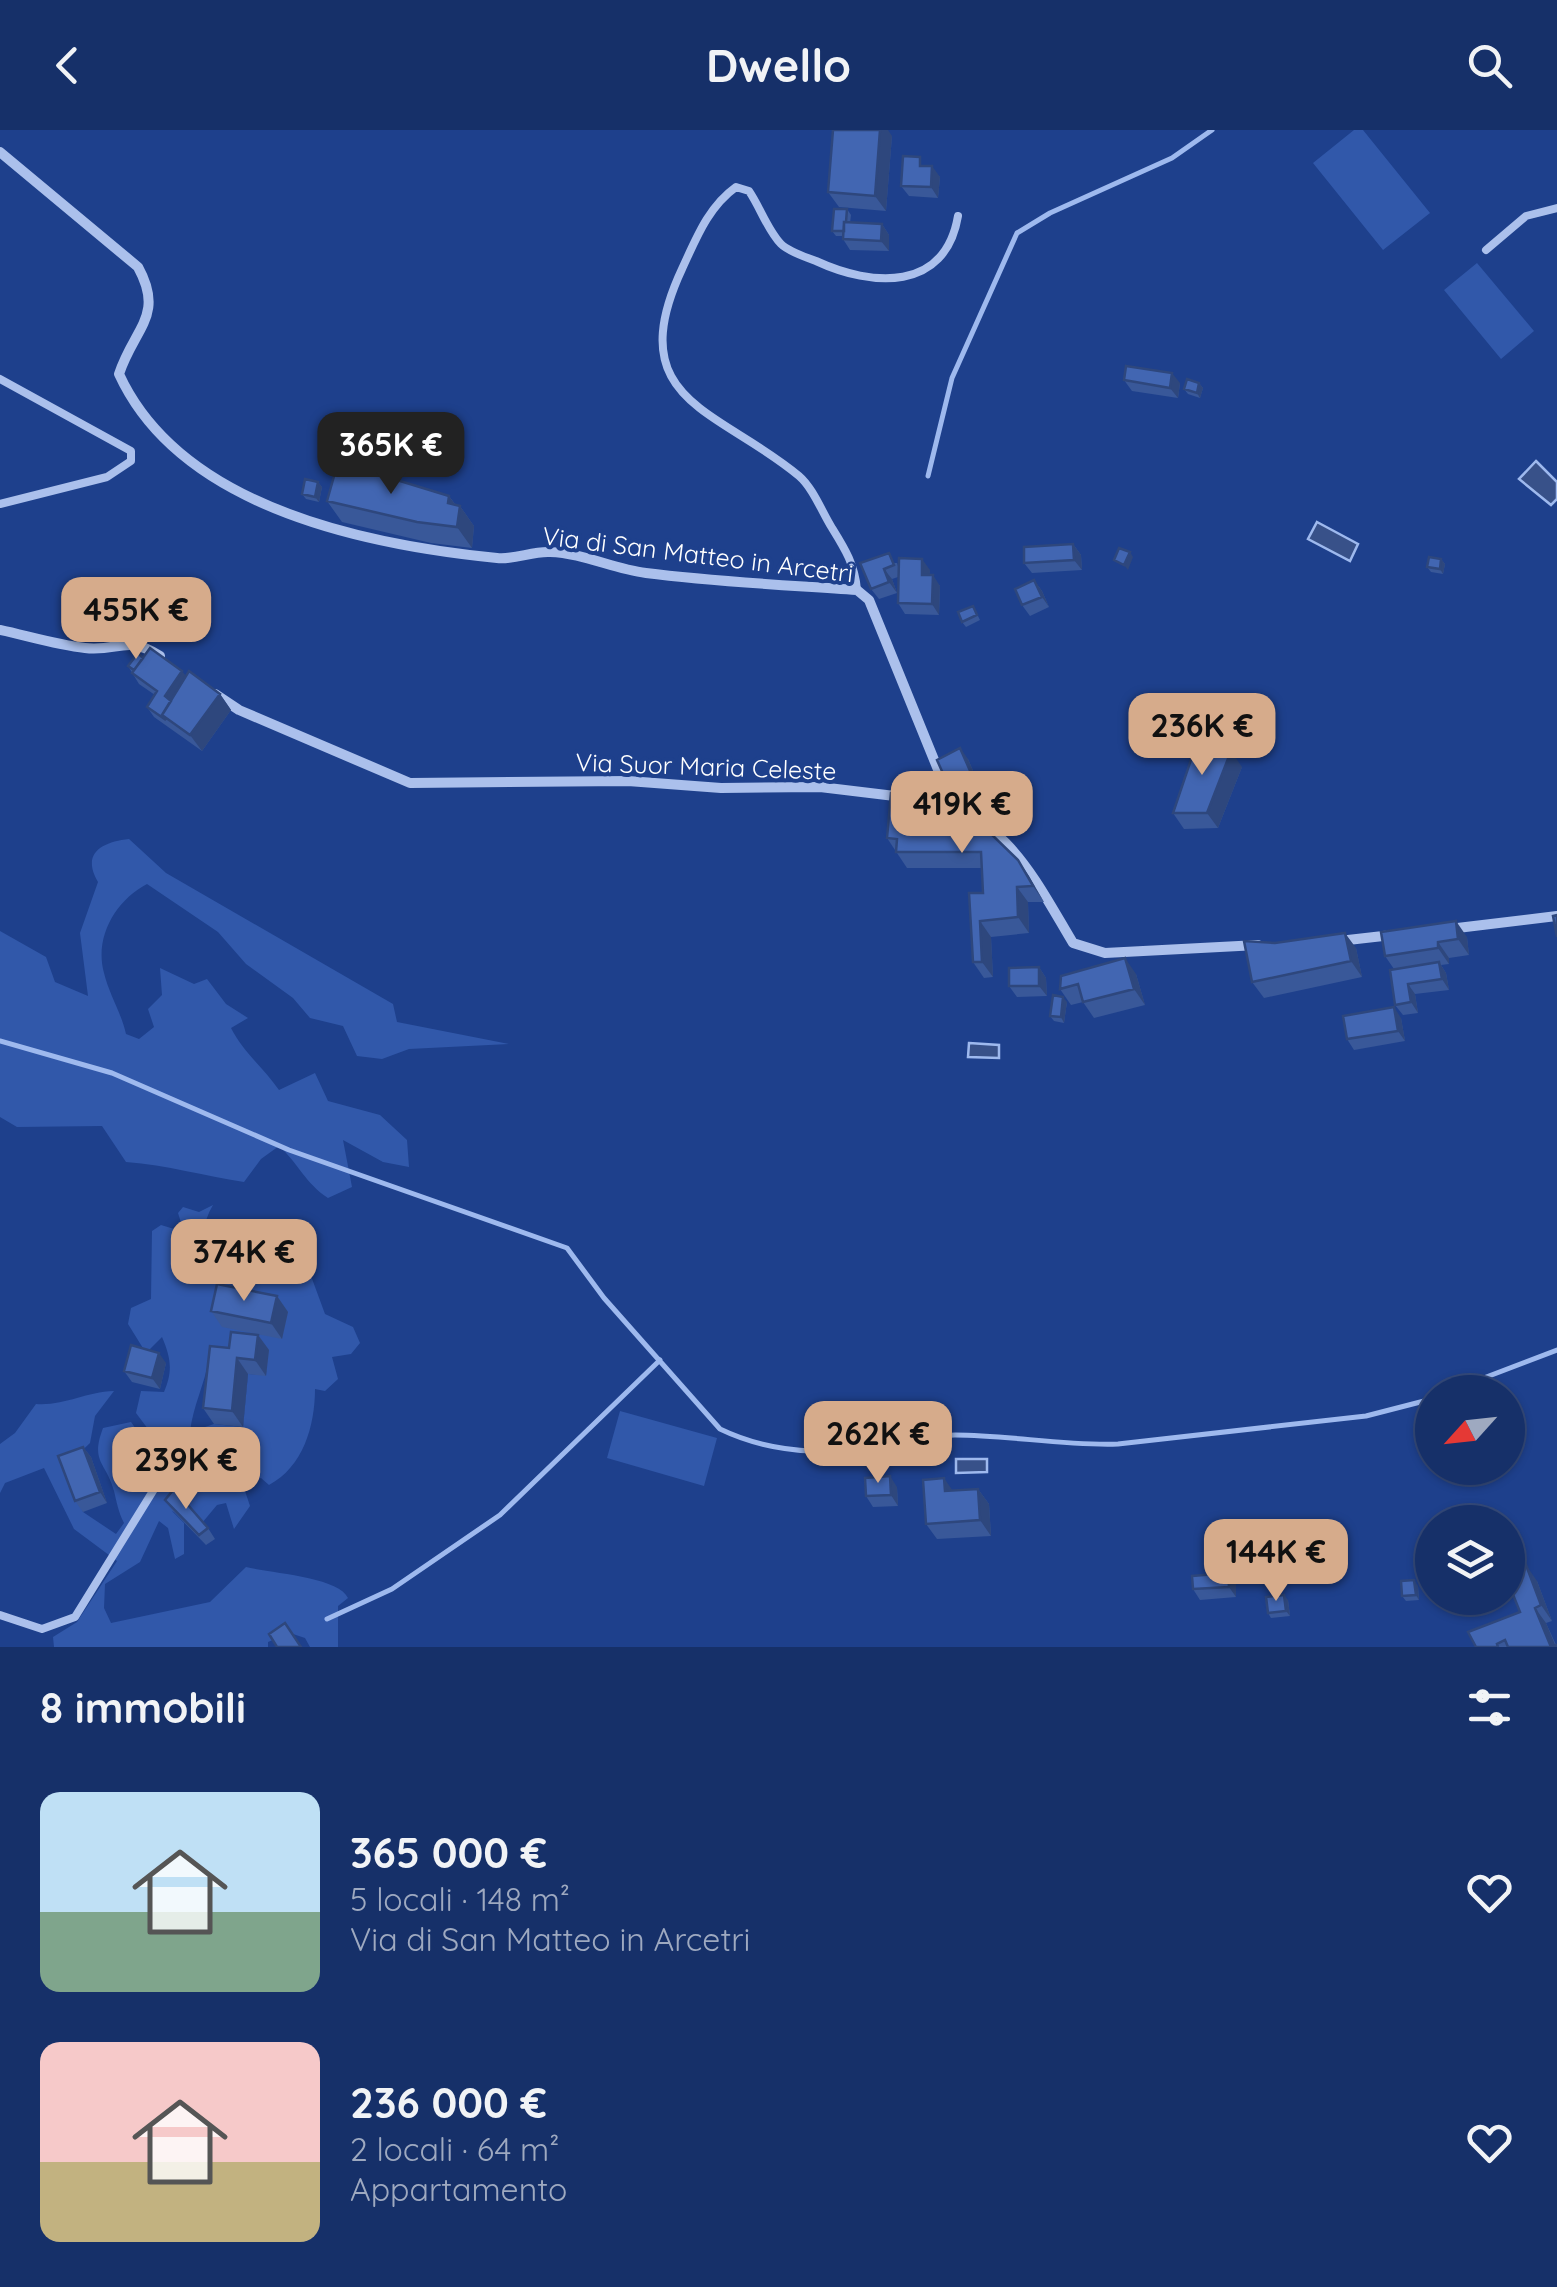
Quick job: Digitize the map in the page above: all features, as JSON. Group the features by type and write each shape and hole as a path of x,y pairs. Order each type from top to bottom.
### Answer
{"street":[{"name":"Via di San Matteo in Arcetri","path":"0,152 138,267 151,290 149,314 128,347 119,374 153,426 219,482 286,513 392,542 502,559 548,551 643,573 857,590 869,600 952,804"},
{"path":"0,630 92,649 126,642 142,644 175,666"},
{"name":"Via Suor Maria Celeste","path":"207,688 239,710 410,783 628,781 721,788 820,787 952,804 970,813 1037,876 1073,943 1082,949 1105,953 1276,944"},
{"path":"1433,930 1557,916"},
{"path":"1334,942 1414,932"}],"lane":[{"path":"857,590 855,567 802,479 686,402 668,374 662,342 670,295 705,221 736,187 749,191 782,246 857,278 887,281 934,263 954,239 958,216"},
{"path":"1486,250 1526,216 1557,208"},
{"path":"0,379 131,451 131,461 106,477 0,504"},
{"path":"0,1616 42,1629 75,1618 174,1457"}],"shaded area":[{"path":"1354,130 1363,130 1430,213 1383,250 1313,163"},
{"path":"1477,263 1534,331 1501,359 1444,290"},
{"path":"1536,461 1557,482 1557,499 1551,505 1519,479"},
{"path":"1317,522 1358,544 1350,561 1308,539"},
{"path":"129,839 166,873 393,1004 397,1022 509,1044 409,1049 382,1059 357,1056 343,1026 310,1018 293,998 246,964 218,932 147,884 117,910 102,946 104,973 126,1034 139,1039 154,1027 148,1009 162,995 160,968 194,984 207,979 226,1004 248,1018 231,1028 279,1090 315,1073 328,1101 380,1115 407,1140 409,1167 383,1162 343,1140 352,1187 328,1198 279,1146 261,1159 244,1182 126,1162 102,1126 17,1127 0,1117 0,931 46,957 55,982 88,996 80,933 98,882 93,872 93,856 103,846"},
{"path":"969,1043 999,1045 999,1058 968,1057"},
{"path":"213,1205 193,1260 206,1260 225,1244 286,1248 311,1276 325,1314 353,1327 360,1343 351,1354 332,1357 338,1379 325,1391 315,1389 309,1431 291,1468 269,1485 261,1478 243,1485 250,1506 234,1529 226,1503 217,1505 202,1523 172,1511 184,1523 184,1554 175,1559 168,1528 159,1521 140,1562 105,1584 104,1608 111,1623 210,1602 246,1567 303,1577 342,1591 348,1598 338,1606 338,1647 310,1647 305,1638 290,1633 268,1642 268,1647 54,1647 53,1637 77,1622 117,1561 74,1529 44,1468 5,1483 0,1493 0,1444 15,1433 36,1404 114,1391 95,1416 90,1443 66,1466 83,1512 116,1534 124,1523 99,1455 99,1440 103,1428 131,1422 153,1453 163,1449 136,1413 141,1391 164,1392 170,1371 162,1337 146,1353 128,1324 131,1308 151,1299 152,1231 161,1225 184,1232 178,1213 183,1207 199,1212","holes":["268,1351 266,1375 248,1374 243,1427 214,1424 190,1432 209,1359"]},
{"path":"620,1411 717,1438 704,1486 607,1458"},
{"path":"956,1459 987,1459 987,1472 956,1473"}],"building":[{"path":"833,130 880,130 875,196 828,192"},
{"path":"903,156 920,157 920,166 932,166 931,187 901,186"},
{"path":"834,209 847,209 844,231 832,231"},
{"path":"844,222 882,224 881,241 843,239"},
{"path":"1126,366 1172,373 1170,388 1124,380"},
{"path":"1187,379 1199,383 1197,393 1184,389"},
{"path":"338,462 449,496 448,503 460,506 457,527 327,501"},
{"path":"305,479 318,482 315,497 302,494"},
{"path":"1073,544 1074,560 1024,563 1024,547"},
{"path":"1119,548 1130,552 1124,565 1114,560"},
{"path":"889,553 894,565 884,569 889,582 871,589 860,563"},
{"path":"1429,557 1441,559 1440,569 1427,567"},
{"path":"899,558 922,559 922,575 933,575 932,604 898,603"},
{"path":"1034,580 1042,597 1022,605 1015,589"},
{"path":"973,606 977,615 962,622 958,612"},
{"path":"150,648 182,671 165,696 171,701 162,715 166,720 147,707 157,691 132,673"},
{"path":"138,653 143,658 134,670 128,666"},
{"path":"189,671 220,694 190,735 162,715"},
{"path":"1198,739 1231,751 1207,813 1173,813"},
{"path":"960,748 982,798 969,803 949,787 937,760"},
{"path":"891,793 925,796 925,824 944,825 945,797 953,797 1018,860 1033,886 1017,887 1018,917 980,921 982,962 973,962 969,893 983,893 981,852 896,852 897,839 887,838","holes":["970,826 982,834 969,835"]},
{"path":"1456,921 1458,939 1438,942 1438,948 1385,956 1381,932"},
{"path":"1345,933 1351,961 1252,982 1244,941 1275,943"},
{"path":"1125,958 1134,989 1083,1002 1078,984 1060,989 1061,976"},
{"path":"1439,962 1442,979 1408,984 1411,1002 1395,1005 1390,970"},
{"path":"1039,967 1039,986 1009,986 1009,968"},
{"path":"1053,995 1063,997 1061,1017 1050,1016"},
{"path":"1394,1007 1398,1031 1347,1039 1343,1016"},
{"path":"217,1284 277,1296 271,1323 211,1311"},
{"path":"231,1332 258,1335 255,1360 237,1358 232,1411 203,1408 210,1346 229,1348"},
{"path":"131,1345 159,1353 152,1378 124,1371"},
{"path":"83,1447 100,1492 75,1501 58,1456"},
{"path":"890,1476 891,1495 866,1496 865,1478"},
{"path":"944,1478 945,1491 978,1489 980,1520 926,1524 923,1480"},
{"path":"174,1489 208,1528 199,1535 165,1500"},
{"path":"1525,1565 1541,1605 1535,1608 1551,1647 1508,1647 1505,1640 1498,1647 1476,1647 1468,1632 1512,1615 1525,1615"},
{"path":"1228,1573 1229,1587 1193,1589 1192,1576"},
{"path":"1414,1580 1415,1595 1402,1596 1401,1581"},
{"path":"1284,1595 1286,1611 1268,1613 1266,1597"},
{"path":"285,1623 301,1647 277,1647 269,1634"}],"waterway":[{"path":"928,476 952,378 1017,233 1050,213 1172,158 1212,130"},
{"path":"0,1041 112,1073 289,1150 567,1248 604,1298 720,1429 743,1439 814,1451 861,1450 955,1435 1118,1444 1366,1416 1415,1403"},
{"path":"1492,1375 1557,1350"},
{"path":"327,1619 392,1589 500,1515 660,1360"}]}
